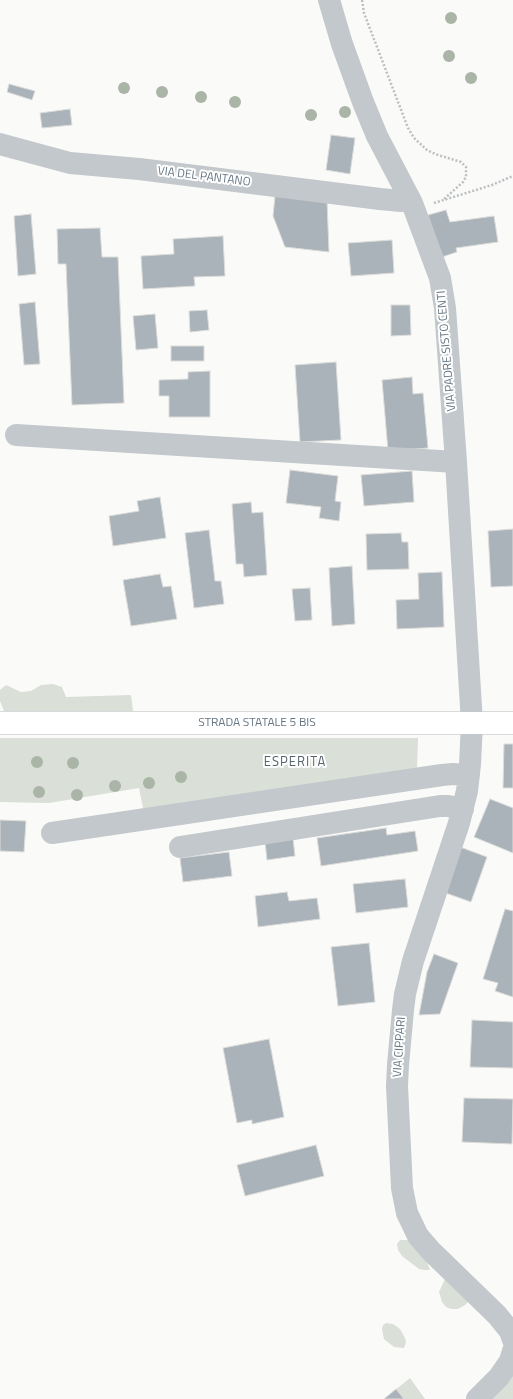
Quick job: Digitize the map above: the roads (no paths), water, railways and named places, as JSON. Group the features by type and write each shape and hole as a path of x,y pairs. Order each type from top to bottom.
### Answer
{"main road":[{"name":"STRADA STATALE 5 BIS","path":"0,724 513,723"}],"street":[{"name":"VIA PADRE SISTO CENTI","path":"329,0 349,63 369,117 413,206 437,270 444,297 450,363 472,723"},
{"name":"VIA DEL PANTANO","path":"0,144 70,163 139,169 401,201 413,206"},
{"path":"16,435 456,462"},
{"name":"VIA CIPPARI","path":"472,723 469,775 463,808 455,837 413,961 402,1010 397,1086 402,1188 407,1213 418,1236 431,1252 497,1315 510,1331 513,1340"},
{"path":"52,833 442,775 469,775"},
{"path":"180,847 440,806 463,808"},
{"path":"477,1399 499,1377 510,1361 513,1351"}],"district":[{"name":"ESPERITA","path":"295,763"}]}
